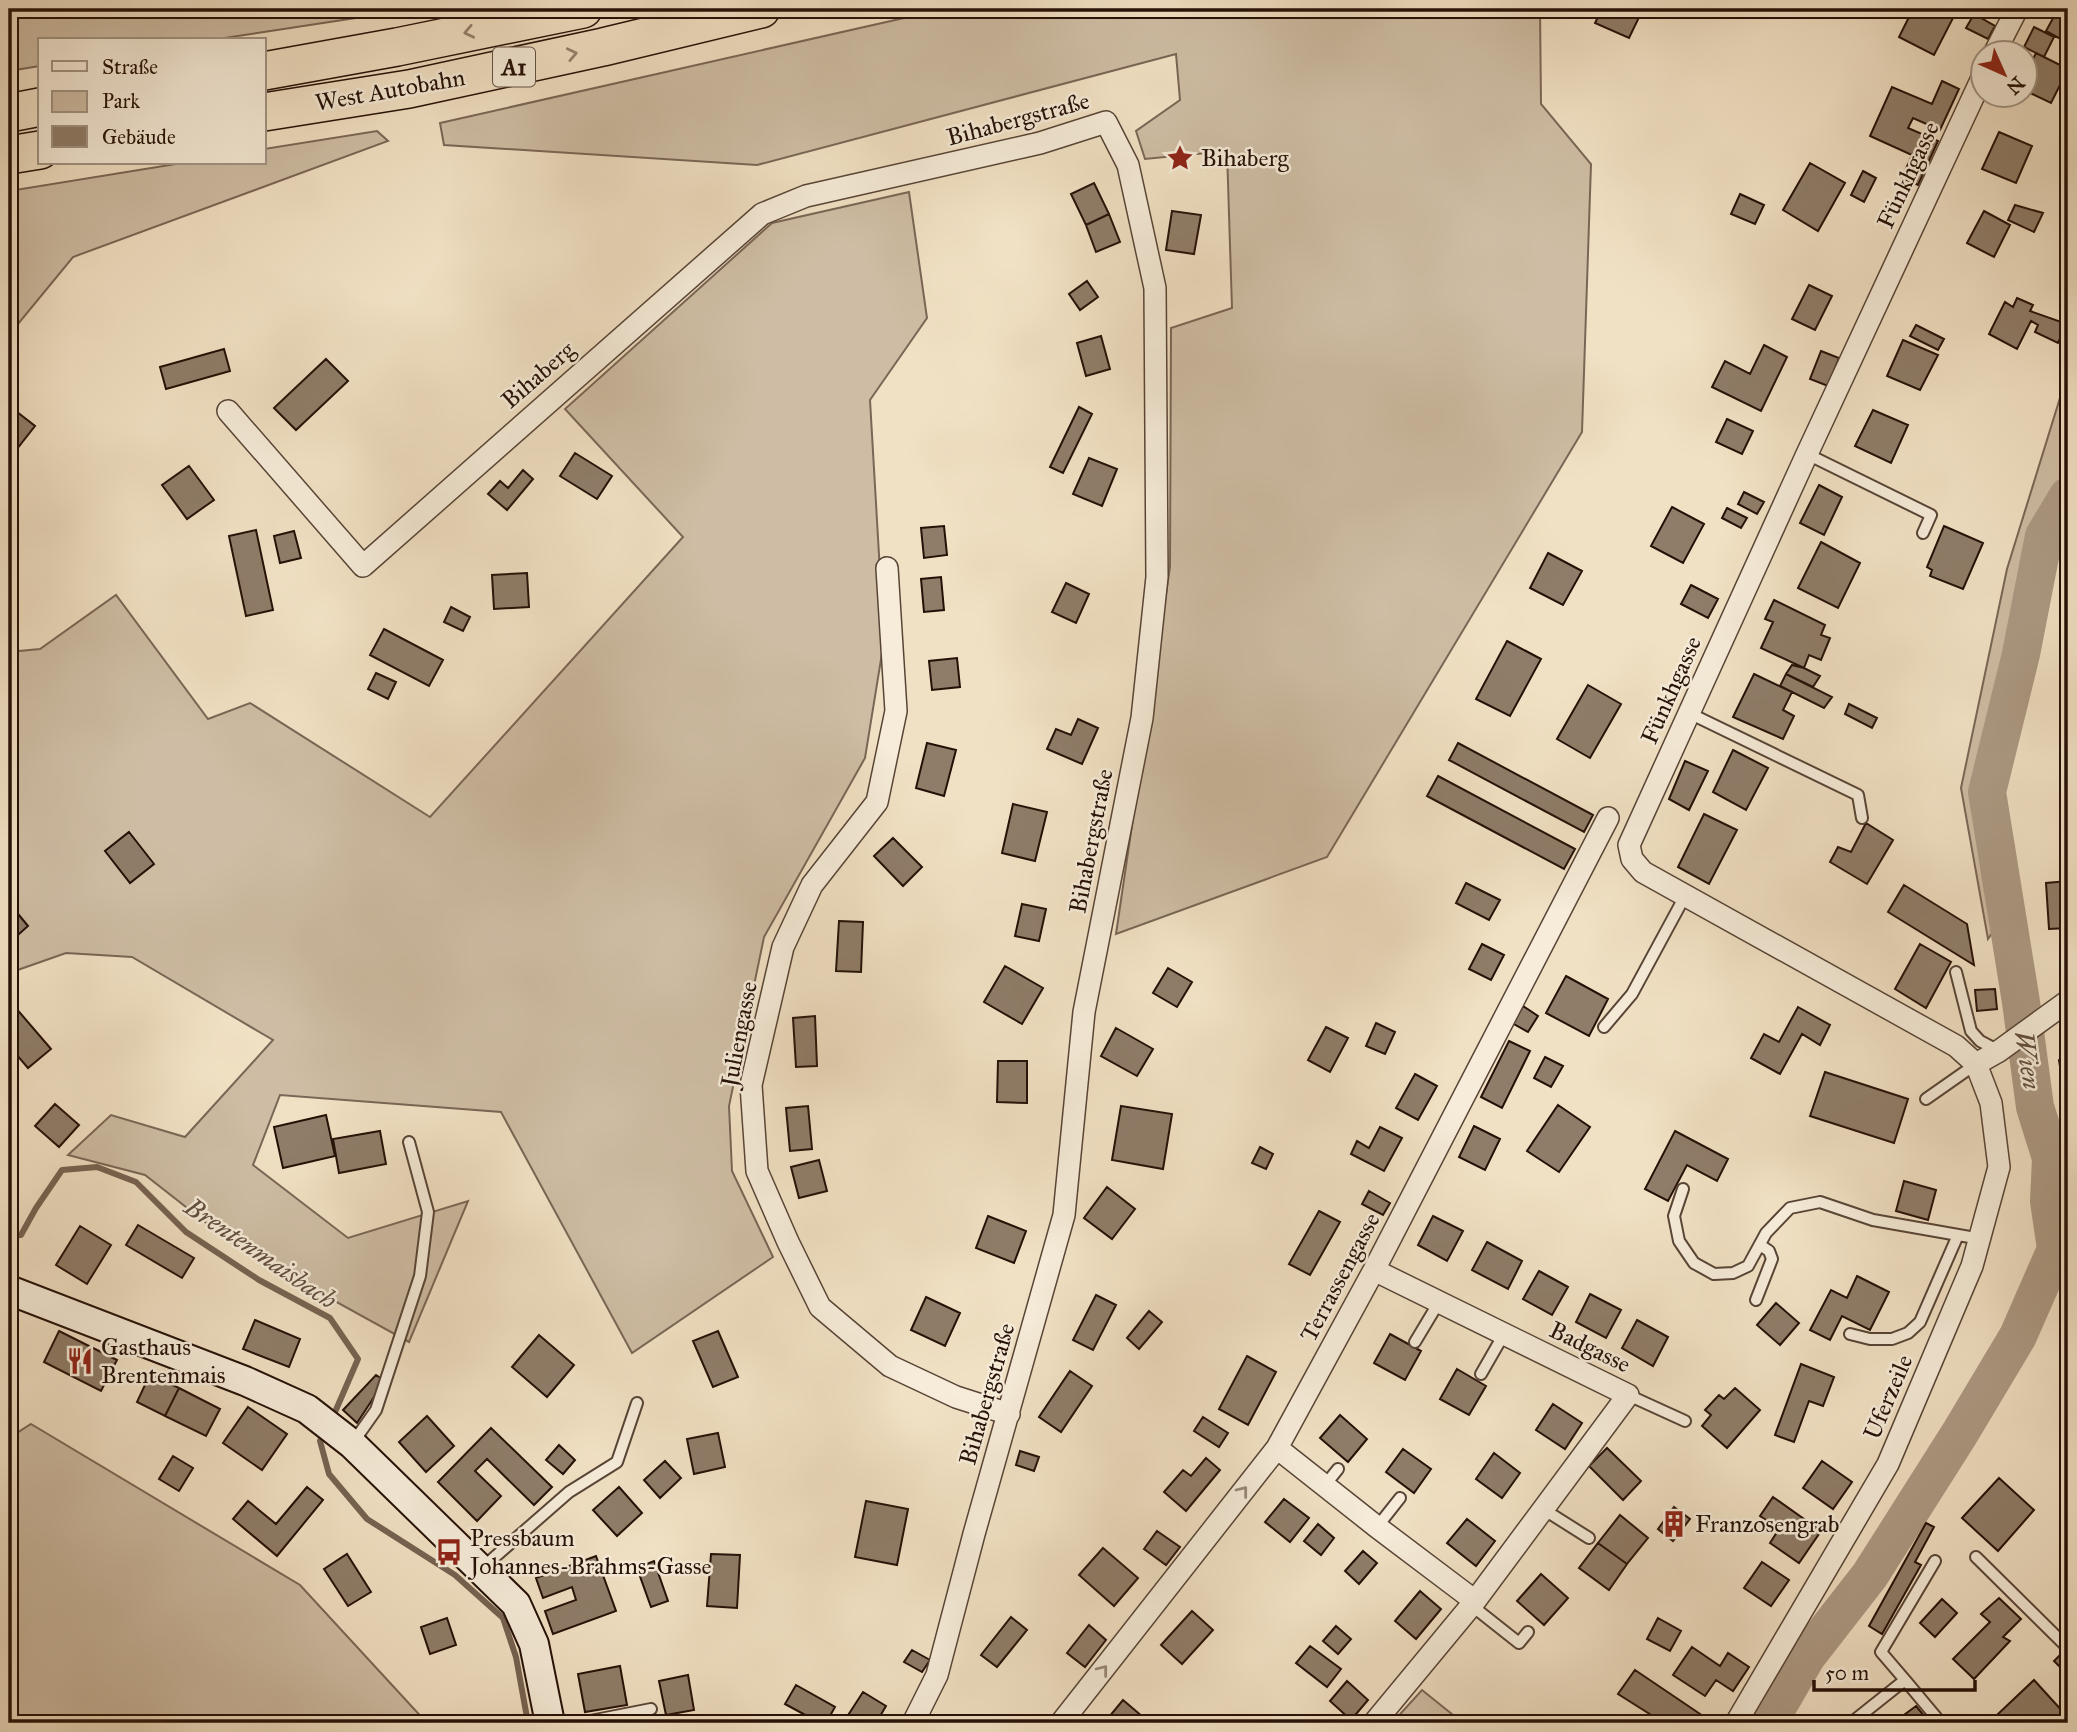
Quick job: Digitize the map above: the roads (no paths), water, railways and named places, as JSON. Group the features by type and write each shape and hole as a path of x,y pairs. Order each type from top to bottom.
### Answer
{"highway":[{"name":"West Autobahn","path":"266,71 583,9"},
{"name":"West Autobahn","path":"266,111 409,89 761,9"},
{"path":"9,113 38,107"},
{"path":"9,155 38,150"}],"street":[{"path":"2002,38 2017,9"},
{"name":"Fünkhgasse","path":"1969,108 1807,454 1629,845 1632,859 1643,872 1956,1046 1976,1064"},
{"name":"Bihabergstraße","path":"913,1723 937,1675 1064,1215 1084,1012 1142,718 1157,577 1155,288 1128,165 1106,122 1040,143 943,166"},
{"name":"Bihaberg","path":"228,411 363,566 762,214 806,196 943,166"},
{"name":"Juliengasse","path":"887,568 896,711 880,789 877,802 812,885 783,947 751,1085 757,1171 820,1307 890,1366 956,1397 1009,1414"},
{"name":"Terrassengasse","path":"1060,1723 1277,1448 1374,1270 1608,818"},
{"path":"1976,1064 1999,1051 2064,1004"},
{"name":"Uferzeile","path":"1737,1723 1888,1464 1967,1278 1981,1239 1999,1167 1991,1103 1976,1064"},
{"name":"Badgasse","path":"1374,1270 1628,1395 1473,1603 1374,1723"},
{"path":"9,1290 245,1381 307,1409 346,1439 516,1604 534,1644 550,1723"},
{"path":"1277,1448 1331,1477 1377,1527 1473,1603"}],"lane":[{"path":"1807,454 1931,515 1923,533"},
{"path":"1689,713 1858,794 1862,818"},
{"path":"1604,1027 1632,994 1685,896"},
{"path":"1956,972 1971,1031 1980,1041 1999,1051"},
{"path":"1927,1099 1976,1064"},
{"path":"346,1439 376,1410 420,1276 428,1212 408,1142"},
{"path":"1683,1189 1674,1216 1679,1241 1694,1263 1714,1273 1732,1273 1748,1266 1766,1233 1790,1208 1820,1202 1873,1220 1981,1239"},
{"path":"1850,1334 1870,1339 1892,1339 1908,1333 1920,1322 1958,1235"},
{"path":"1756,1300 1772,1259 1769,1251 1760,1245"},
{"path":"1415,1342 1439,1302"},
{"path":"1481,1374 1504,1334"},
{"path":"1628,1395 1685,1421"},
{"path":"481,1569 569,1492 617,1462 637,1403"},
{"path":"1377,1527 1400,1498"},
{"path":"1544,1508 1589,1538"},
{"path":"1976,1557 2068,1648"},
{"path":"1935,1561 1881,1652 1941,1723"},
{"path":"1473,1603 1519,1643 1528,1632"},
{"path":"1851,1723 1905,1680"},
{"path":"580,1723 651,1709"}],"waterway":[{"name":"Wien","path":"1768,1723 1807,1656 1870,1575 1960,1433 2018,1336 2056,1249 2049,1201 2051,1158 2035,1107 1987,792 2021,654 2044,536 2068,496"},
{"name":"Brentenmaisbach","path":"9,1236 21,1235 62,1170 97,1167 136,1182 186,1232 259,1280 330,1318 358,1359 332,1419"},
{"path":"2049,1201 2068,1193"},
{"name":"Brentenmaisbach","path":"325,1432 320,1441 329,1474 367,1519 455,1575 503,1618 516,1657 528,1723"}],"place":[{"name":"Bihaberg","path":"1180,158"},
{"name":"Gasthaus Brentenmais","path":"80,1361"},
{"name":"Franzosengrab","path":"1674,1524"},
{"name":"Pressbaum Johannes-Brahms-Gasse","path":"449,1552"}]}
